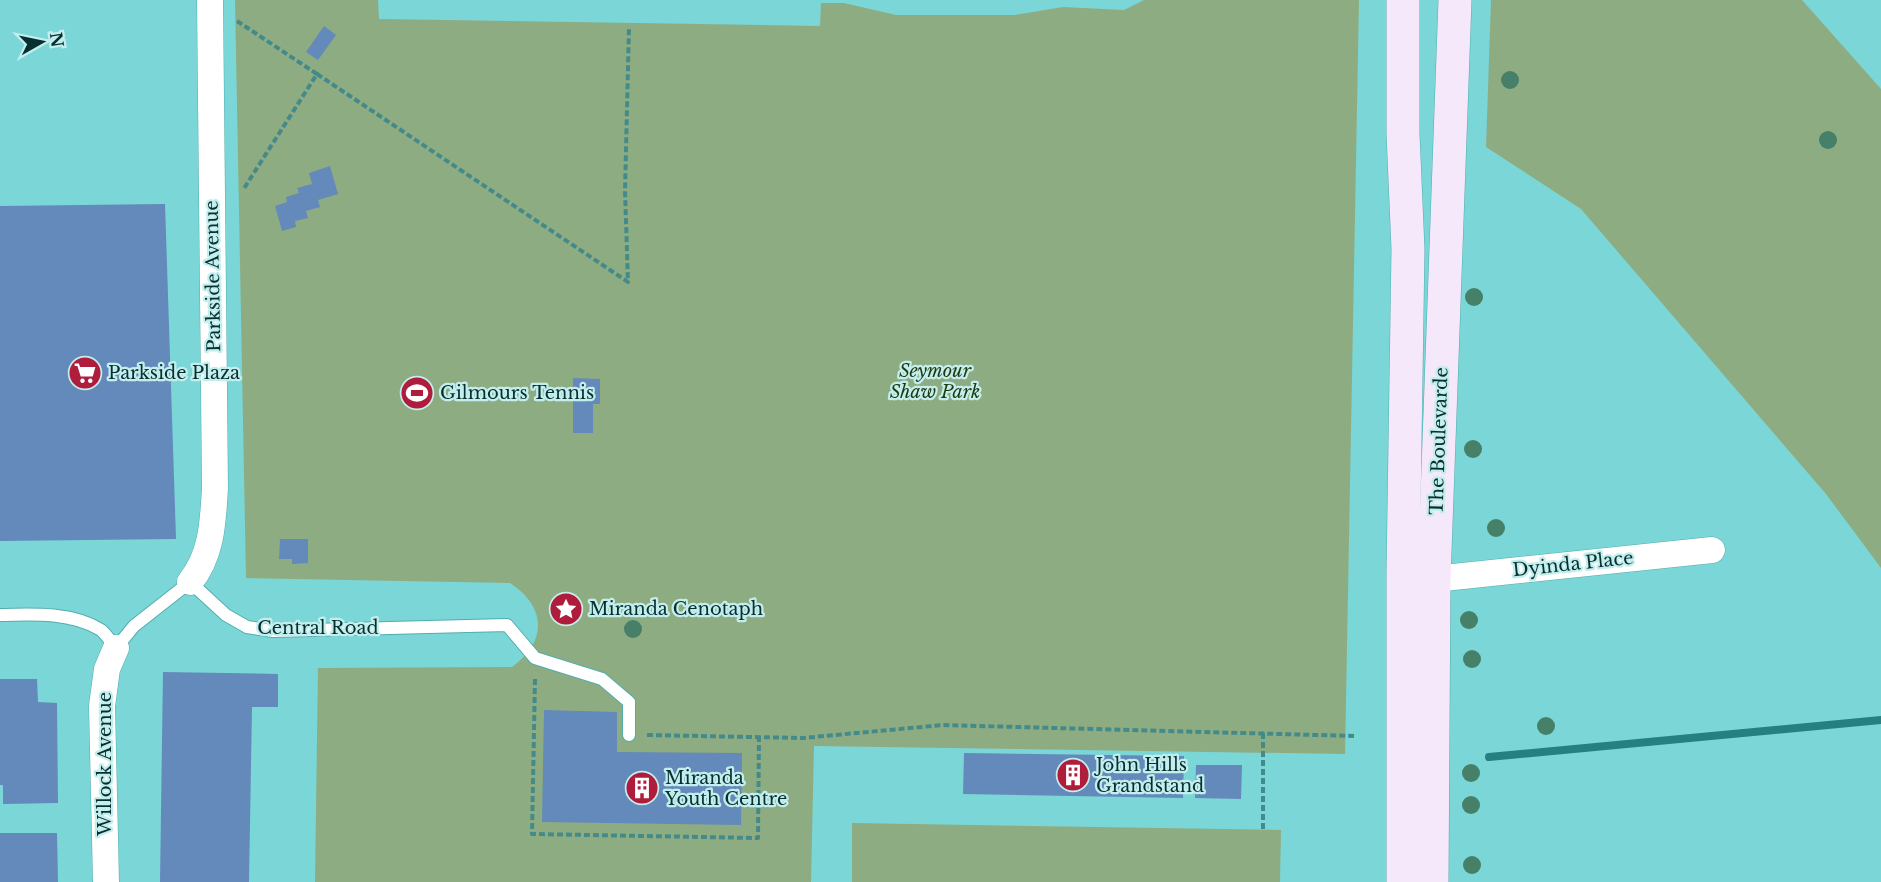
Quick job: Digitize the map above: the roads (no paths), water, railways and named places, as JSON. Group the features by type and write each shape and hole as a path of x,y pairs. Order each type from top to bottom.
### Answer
{"main road":[{"name":"The Boulevarde","path":"1403,882 1403,572 1408,249 1403,134 1404,0"},
{"name":"The Boulevarde","path":"1432,882 1434,579 1455,0"}],"street":[{"name":"Parkside Avenue","path":"190,582 206,556 213,517 215,488 210,0"},
{"name":"Dyinda Place","path":"1434,579 1712,550"},
{"name":"Willock Avenue","path":"106,882 102,706 107,669 116,648"}],"lane":[{"path":"0,615 48,615 76,621 102,631 116,648 134,626 190,582"},
{"name":"Central Road","path":"190,582 226,615 247,627 273,631 507,625 535,658 602,679 617,691 629,702 629,735"}],"waterway":[{"path":"1489,757 1881,720"}],"place":[{"name":"Parkside Plaza","path":"85,373"},
{"name":"Gilmours Tennis","path":"417,393"},
{"name":"Miranda Cenotaph","path":"566,609"},
{"name":"John Hills Grandstand","path":"1073,775"},
{"name":"Miranda Youth Centre","path":"642,788"}],"park label":[{"name":"Seymour Shaw Park","path":"935,382"}]}
